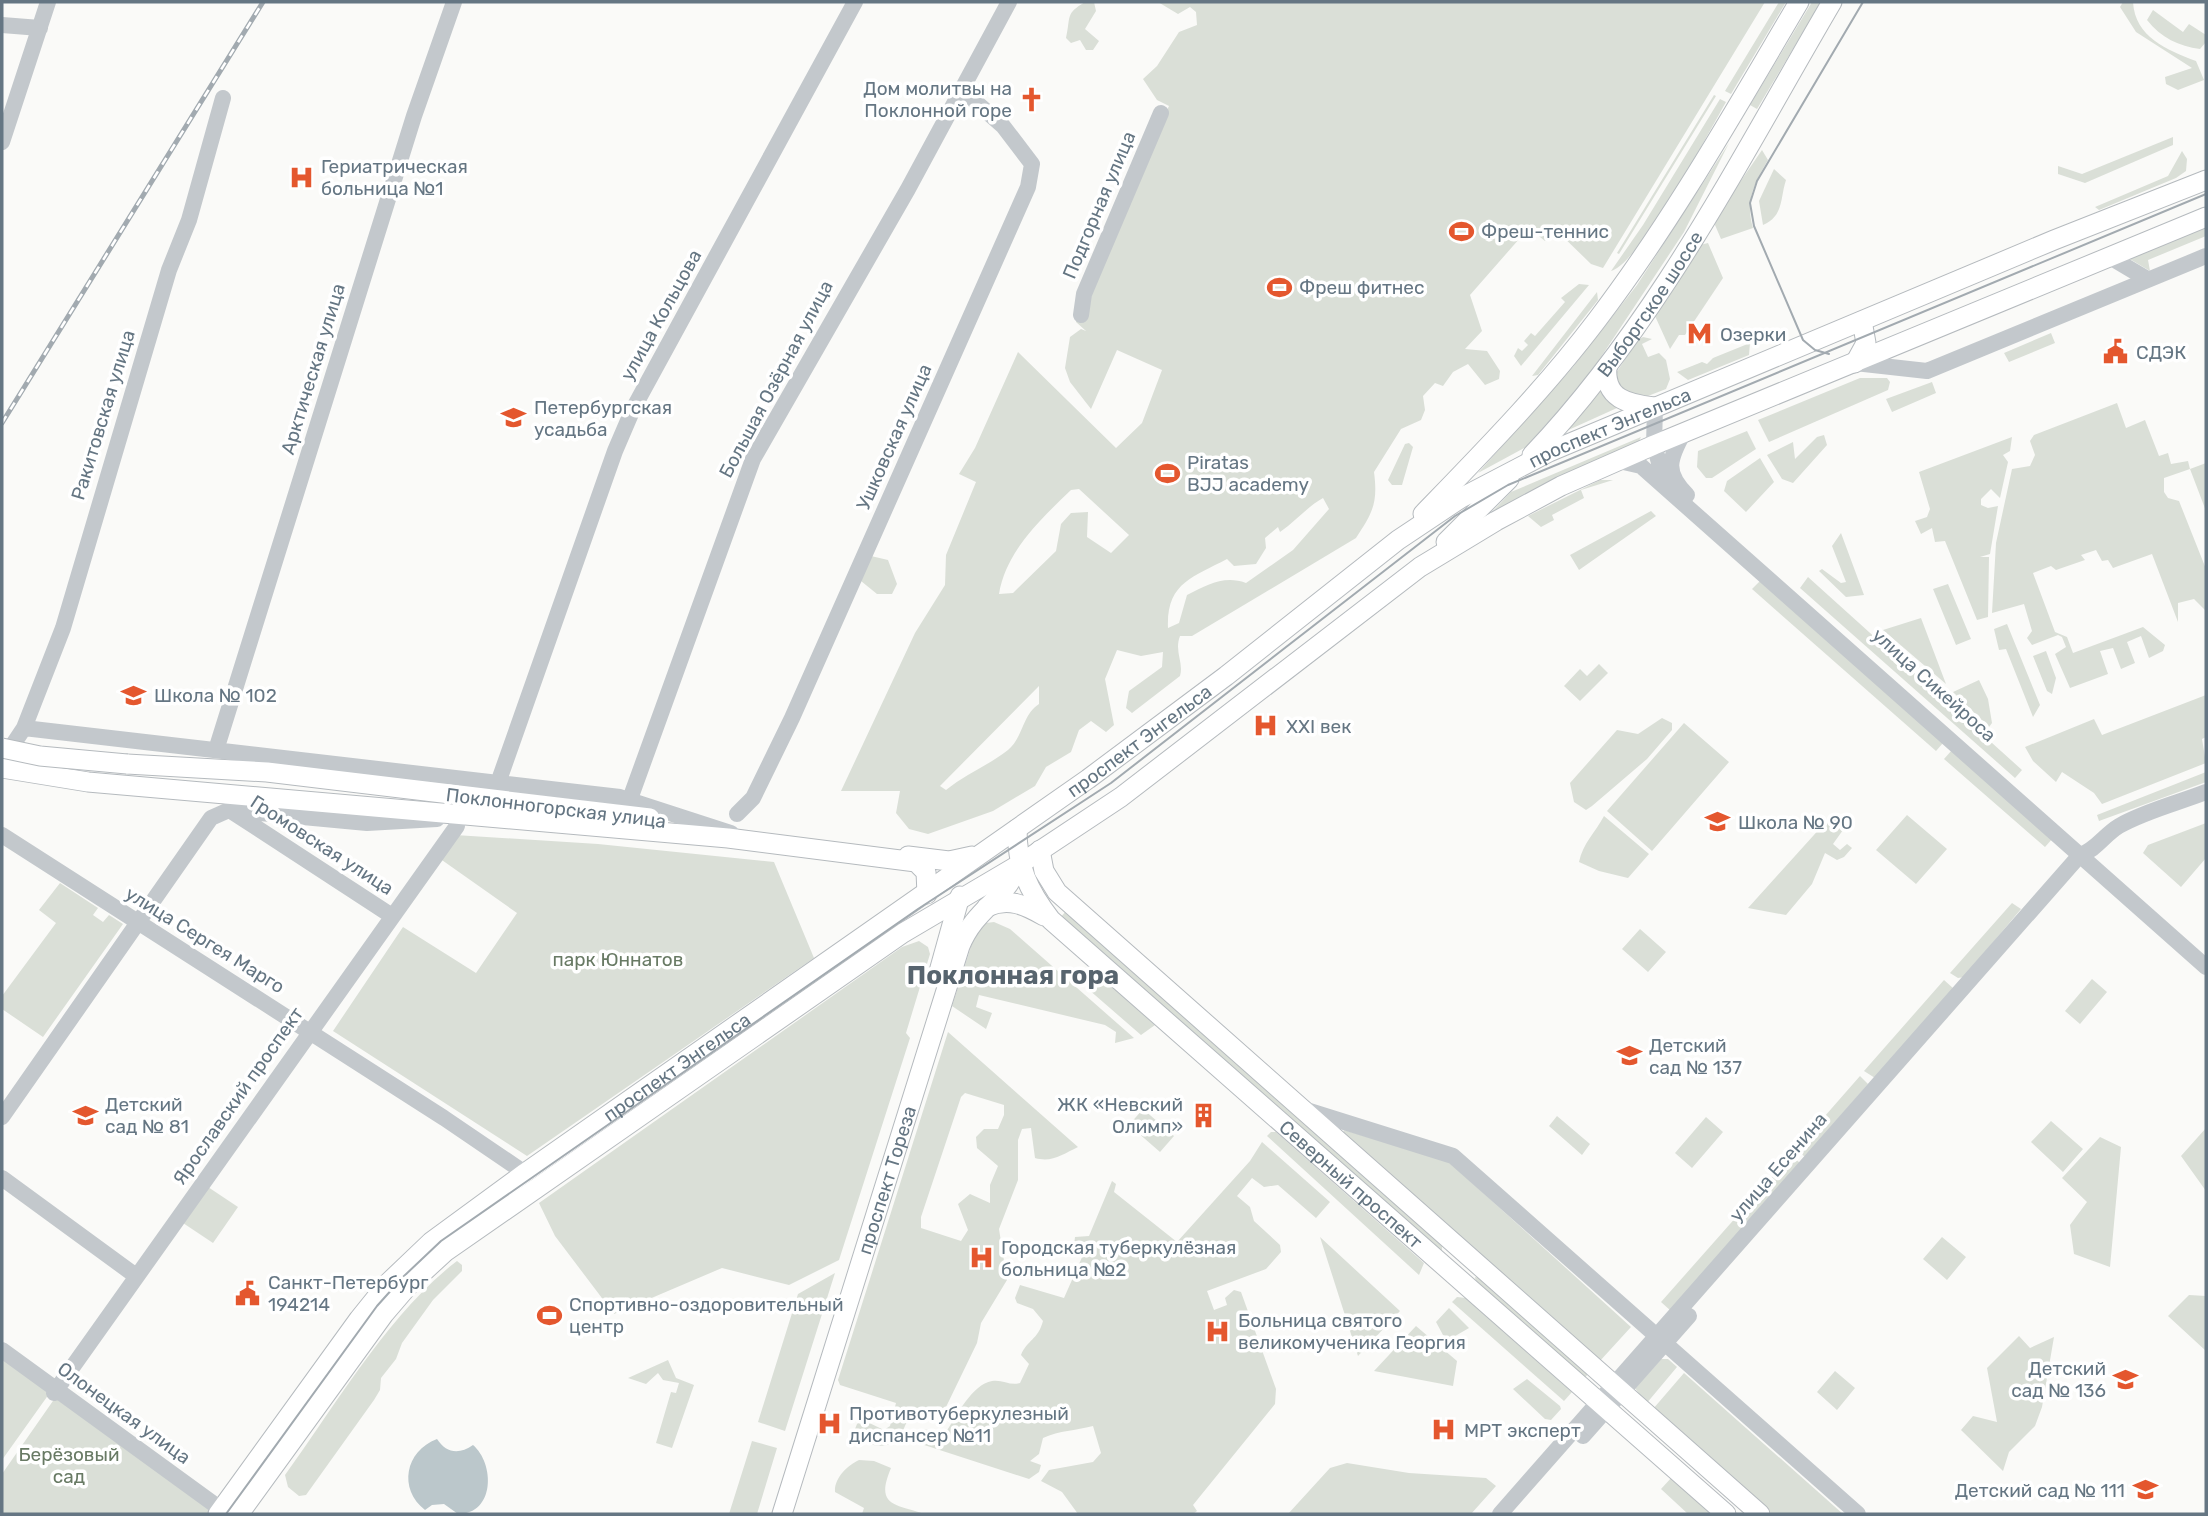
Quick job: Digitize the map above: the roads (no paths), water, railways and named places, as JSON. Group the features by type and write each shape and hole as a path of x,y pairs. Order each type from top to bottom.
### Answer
{"main road":[{"name":"Выборгское шоссе","path":"1398,540 1517,416 1577,345 1651,246 1799,2"},
{"name":"Выборгское шоссе","path":"1420,567 1523,465 1607,367 1646,313 1832,2"},
{"path":"1723,130 1740,130 1745,134 1747,146"},
{"name":"проспект Энгельса","path":"226,1513 401,1293 445,1252 559,1161 1226,676 1398,540 1461,498 1523,465 1861,321 2206,180"},
{"name":"проспект Энгельса","path":"226,1513 388,1283 431,1242 525,1173 559,1161 903,933 1020,864 1121,797 1420,567 1519,508 1654,445 2206,217"},
{"path":"1855,363 1866,342 1861,321"},
{"path":"1607,367 1607,383 1617,397 1635,405 1655,407"},
{"name":"Поклонногорская улица","path":"14,739 40,756 267,772 658,819 734,823 948,861 983,852"},
{"name":"Поклонногорская улица","path":"2,768 37,776 461,821 728,838 916,862 926,872 927,894"},
{"name":"Северный проспект","path":"1017,828 1020,864 1030,891 1051,920 1726,1514"},
{"name":"Северный проспект","path":"1040,850 1044,871 1057,892 1760,1514"},
{"name":"проспект Тореза","path":"769,1514 945,951 965,878 983,852"},
{"name":"проспект Тореза","path":"782,1514 960,946 968,926 979,912 1012,882 1020,864"},
{"path":"979,912 990,905 1015,902 1051,920"},
{"path":"903,933 924,929 933,934 945,951"},
{"path":"1439,1259 1453,1250 1454,1243"},
{"path":"1463,1281 1472,1268 1481,1267"}],"street":[{"path":"2,142 48,2"},
{"name":"Арктическая улица","path":"216,750 414,116 454,2"},
{"name":"улица Кольцова","path":"498,783 614,451 633,409 855,2"},
{"name":"Большая Озёрная улица","path":"630,799 753,459 1009,2"},
{"path":"2,25 40,28"},
{"name":"Ушковская улица","path":"734,823 753,797 792,718 1028,187 1032,164 1003,126 961,89"},
{"name":"Ракитовская улица","path":"2,761 63,628 169,270 189,220 223,98"},
{"name":"Подгорная улица","path":"1081,315 1084,294 1161,113"},
{"path":"1855,363 1927,370 2206,256"},
{"path":"2110,257 2147,279"},
{"path":"1655,407 1654,445 1667,489"},
{"name":"улица Сикейроса","path":"1684,432 1675,448 1671,472 1675,483 1686,495 2206,967"},
{"name":"улица Сикейроса","path":"1619,461 1641,466 2086,856 2206,954"},
{"name":"Поклонногорская улица","path":"14,739 216,750 630,799 734,823"},
{"name":"улица Есенина","path":"1513,1514 1617,1388 2106,834 2122,825 2206,792"},
{"path":"2,1117 211,818 229,810 367,823 461,821"},
{"name":"Громовская улица","path":"229,810 392,916"},
{"name":"Ярославский проспект","path":"55,1391 461,821"},
{"name":"улица Сергея Марго","path":"2,835 310,1031 525,1173"},
{"path":"1303,1108 1453,1156 1857,1514"},
{"path":"2,1178 136,1276"},
{"name":"Олонецкая улица","path":"2,1350 226,1513"},
{"name":"улица Есенина","path":"1500,1514 1603,1405"}],"tram line":[{"path":"1829,354 1815,350 1803,340 1754,226 1750,203 1757,181 1863,2"},
{"path":"226,1514 377,1306 441,1241 918,909 1111,783 1455,516 1508,485 2206,194"}],"railway":[{"path":"2,423 263,2"}],"place":[{"name":"Дом молитвы на Поклонной горе","path":"1032,99"},
{"name":"Гериатрическая больница №1","path":"301,177"},
{"name":"Фреш-теннис","path":"1461,231"},
{"name":"Фреш фитнес","path":"1279,287"},
{"name":"Озерки","path":"1700,334"},
{"name":"СДЭК","path":"2116,352"},
{"name":"Петербургская усадьба","path":"514,418"},
{"name":"Piratas BJJ academy","path":"1167,473"},
{"name":"Школа № 102","path":"134,695"},
{"name":"XXI век","path":"1266,726"},
{"name":"Школа № 90","path":"1718,822"},
{"name":"Детский сад № 137","path":"1629,1056"},
{"name":"Детский сад № 81","path":"85,1115"},
{"name":"ЖК «Невский Олимп»","path":"1203,1115"},
{"name":"Городская туберкулёзная больница №2","path":"981,1258"},
{"name":"Санкт-Петербург 194214","path":"248,1293"},
{"name":"Спортивно-оздоровительный центр","path":"549,1315"},
{"name":"Больница святого великомученика Георгия","path":"1218,1331"},
{"name":"Детский сад № 136","path":"2126,1379"},
{"name":"Противотуберкулезный диспансер №11","path":"829,1424"},
{"name":"МРТ эксперт","path":"1444,1430"},
{"name":"Детский сад № 111","path":"2145,1490"}],"district":[{"name":"Поклонная гора","path":"1013,975"}],"park label":[{"name":"парк Юннатов","path":"618,959"},
{"name":"Берёзовый сад","path":"69,1465"}]}
